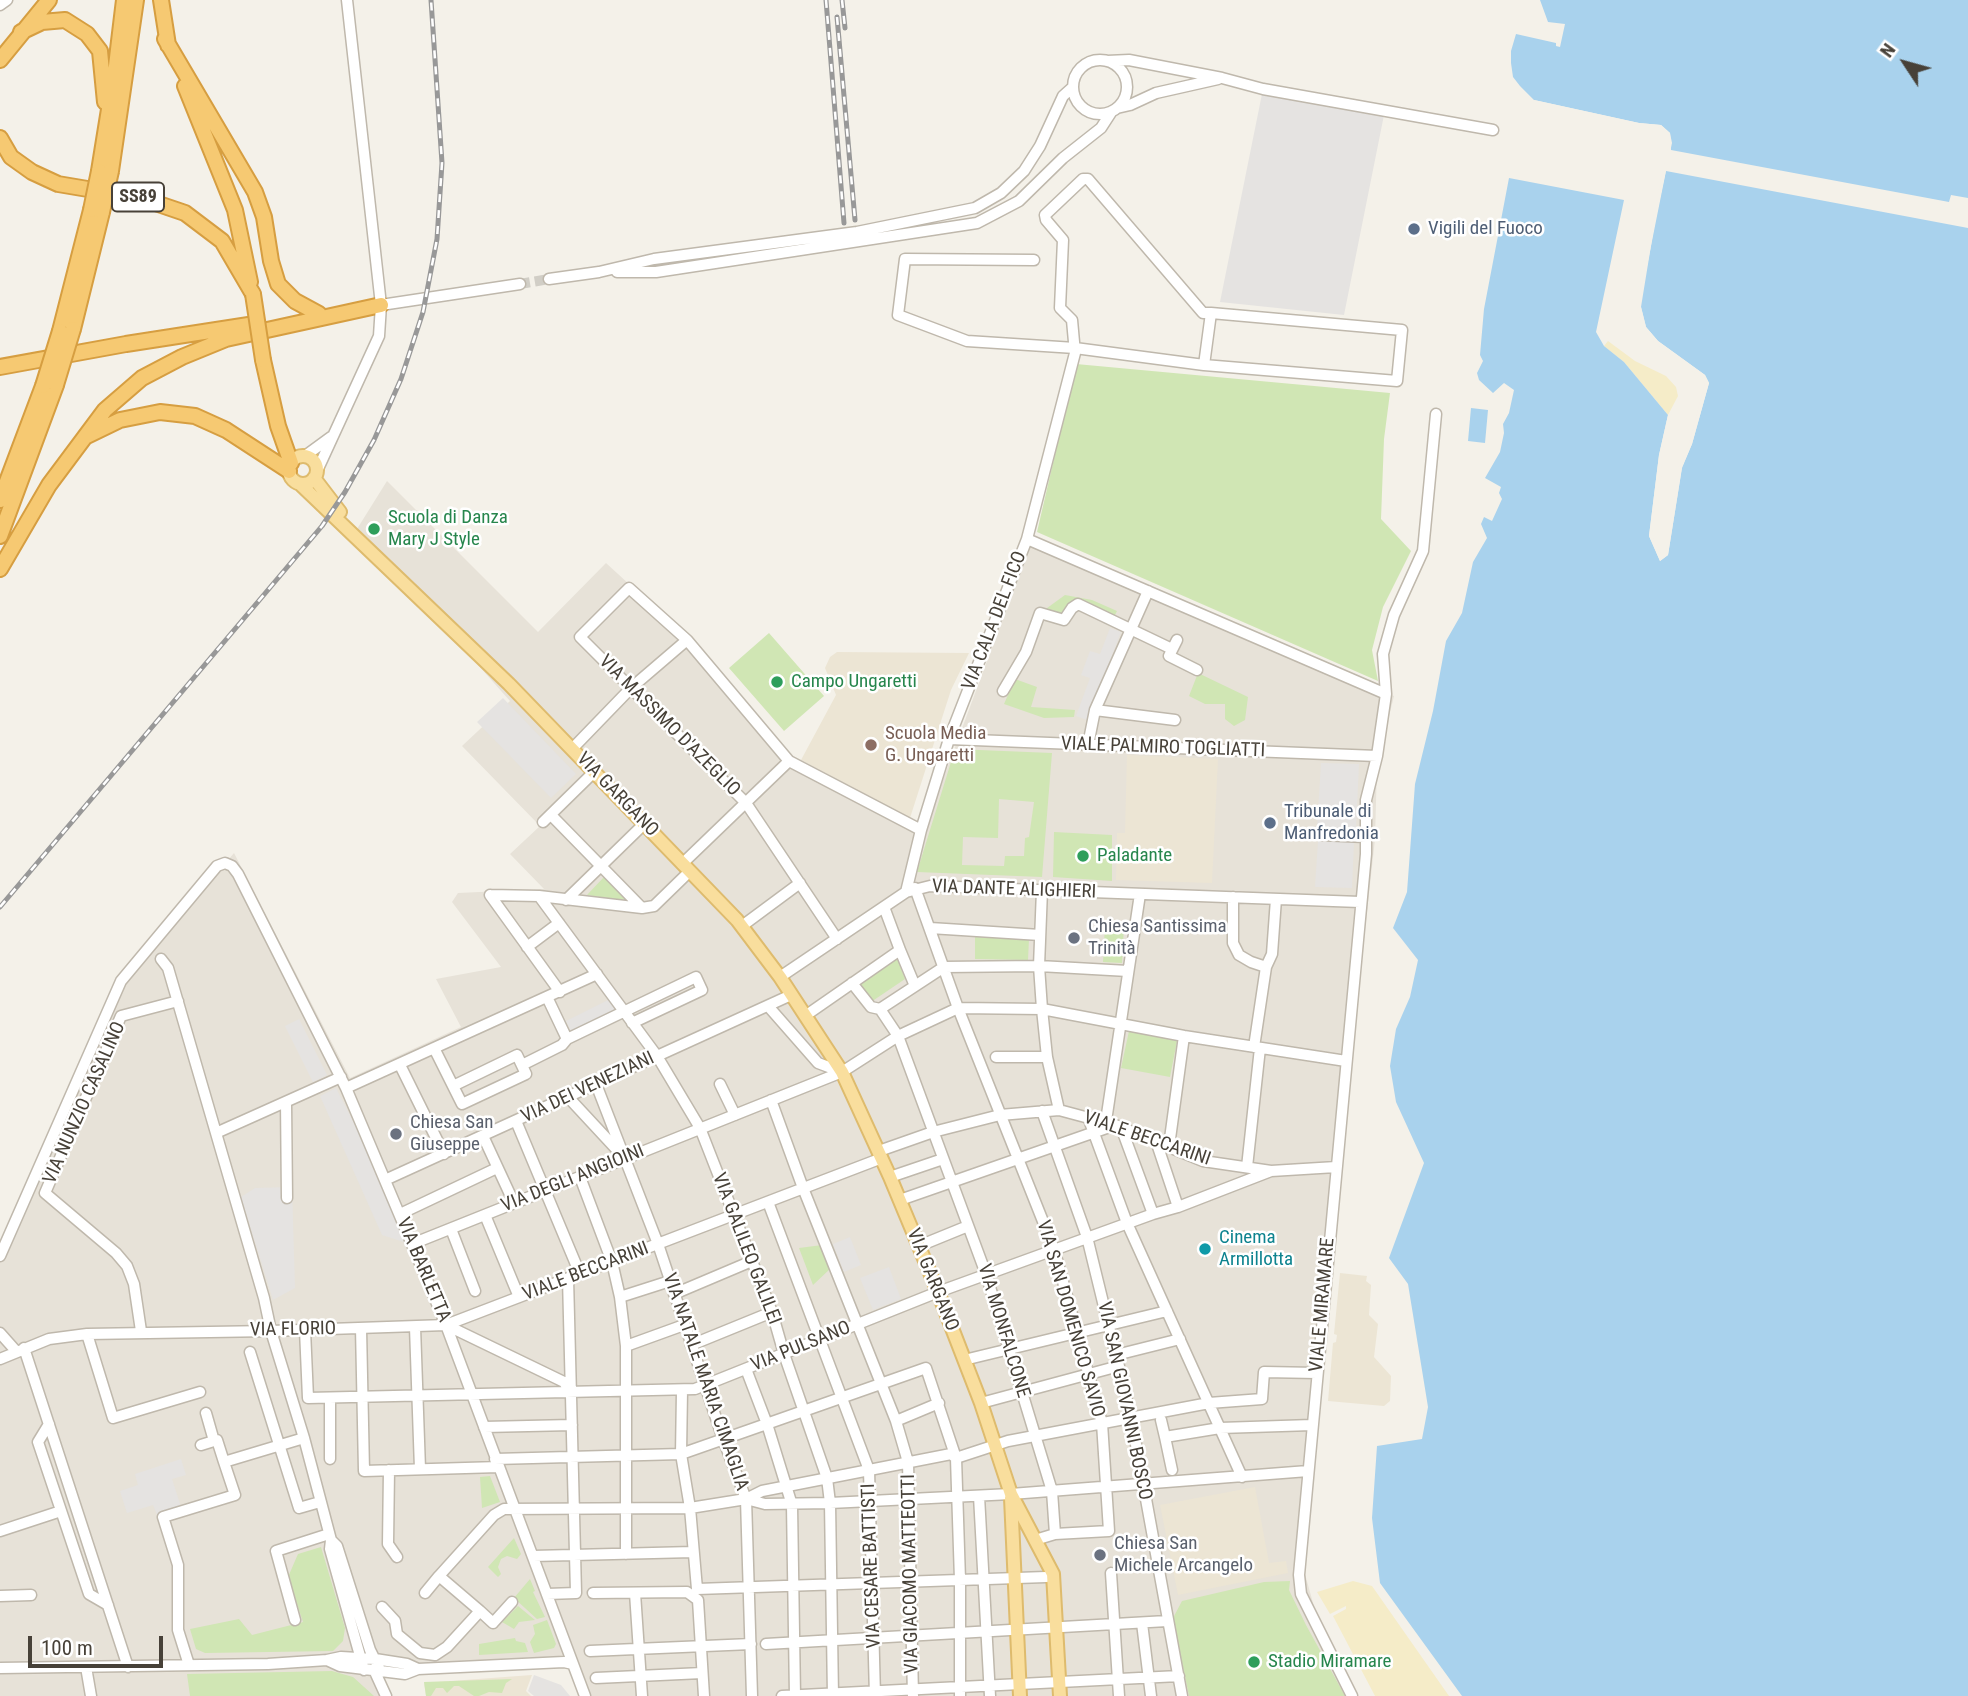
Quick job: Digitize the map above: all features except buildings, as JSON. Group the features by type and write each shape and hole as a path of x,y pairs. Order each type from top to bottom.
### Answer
{"highway":[{"path":"0,60 48,0"},
{"name":"SS89","path":"105,171 107,126 124,0"},
{"name":"SS89","path":"0,536 66,330 105,171 136,0"},
{"name":"SS89","path":"161,0 165,39 235,210 253,294 263,360 281,434 296,462"},
{"name":"SS89","path":"21,32 42,22 65,20 87,34 100,51 107,126"},
{"path":"165,39 255,192 264,217 271,261 278,284 295,301 319,314"},
{"name":"SS89","path":"0,138 11,157 32,172 58,184 141,198 185,213 222,242 253,294"},
{"path":"0,367 126,344 381,305"},
{"path":"0,569 49,485 105,410 142,377 182,356 226,339 381,305"},
{"name":"SS89","path":"0,500 24,437 49,385"},
{"path":"86,436 120,420 160,412 195,416 296,462"},
{"path":"0,476 24,437"}],"main road":[{"path":"296,462 315,463 316,474 308,483 300,484 292,479 296,462"},
{"name":"VIA GARGANO","path":"316,474 363,544"},
{"name":"VIA GARGANO","path":"300,484 509,684 742,926 780,977 842,1072 880,1154 981,1403 1011,1494"},
{"path":"1011,1494 1053,1574 1060,1696"},
{"path":"1011,1494 1020,1690"}],"street":[{"path":"0,5 7,0"},
{"path":"316,474 379,336 381,305 347,0"},
{"path":"1222,78 1156,93 1106,113 1094,113 1083,108 1075,99 1073,87 1076,75 1083,66 1094,60 1129,60 1222,78 1263,89 1493,130"},
{"path":"599,272 656,272 977,223 1018,201 1063,158 1101,128 1125,96 1126,81 1119,68 1107,61"},
{"path":"549,279 599,272 654,259 857,232 975,208 1001,193 1024,171 1040,146 1063,96 1073,87"},
{"path":"1034,260 905,259 898,315 967,341 1075,348 1205,365 1396,381 1402,330 1203,313 1088,179 1083,180 1045,215 1046,220 1063,240 1060,308 1072,320 1075,348"},
{"path":"381,305 520,284"},
{"path":"1205,365 1211,313"},
{"name":"VIA CALA DEL FICO","path":"911,890 921,830 949,740 1027,539 1075,348"},
{"name":"VIALE MIRAMARE","path":"1353,1696 1301,1594 1299,1575 1366,837 1366,800 1377,756 1387,694 1383,654 1394,615 1423,551 1436,414"},
{"path":"296,462 332,437"},
{"path":"1027,539 1387,694"},
{"name":"VIA MASSIMO D'AZEGLIO","path":"687,640 629,588 580,637 746,803 837,939"},
{"path":"1088,745 1095,710 1148,591"},
{"path":"1003,691 1026,652 1040,612 1064,620 1072,607 1078,604 1129,629 1175,644 1169,656 1197,670"},
{"path":"572,749 631,688 687,640 789,761 921,830"},
{"path":"1095,710 1175,720"},
{"name":"VIALE PALMIRO TOGLIATTI","path":"949,740 1377,756"},
{"path":"560,992 490,895 539,896 642,908 654,906 686,867 789,761"},
{"path":"594,772 547,818 601,866 642,908"},
{"path":"566,900 644,824"},
{"path":"1321,835 1366,837"},
{"name":"VIA BARLETTA","path":"0,1256 121,981 217,866 225,863 232,866 341,1077 400,1214 446,1325 585,1696"},
{"path":"742,926 800,883"},
{"name":"VIA DANTE ALIGHIERI","path":"780,977 911,890 930,886 1360,902"},
{"name":"VIA SAN DOMENICO SAVIO","path":"911,890 930,928 958,1008 1054,1249 1101,1423 1109,1531 1055,1534"},
{"path":"1041,890 1039,967 1042,1009 1047,1057 1059,1110"},
{"path":"1140,894 1120,1023 1114,1124 1153,1214"},
{"name":"VIA GALILEO GALILEI","path":"539,896 657,1056 700,1129 772,1312 827,1478 830,1503 833,1695"},
{"path":"1233,897 1233,943 1240,955 1266,967"},
{"path":"1247,1167 1257,1047 1266,967 1272,954 1276,899"},
{"path":"884,907 915,986"},
{"path":"527,947 559,923"},
{"path":"930,928 1040,935"},
{"path":"805,1016 900,950"},
{"path":"161,959 168,968 264,1298 271,1331 304,1438 330,1537 330,1549 361,1658 373,1671 386,1696"},
{"path":"880,1009 944,967 1128,971"},
{"path":"346,1088 597,974"},
{"path":"522,1065 562,1045 567,1039 696,977 702,990 632,1023"},
{"name":"VIA MONFALCONE","path":"852,983 871,1007 880,1009 898,1036 986,1274 1052,1491 1055,1534"},
{"name":"VIA DEI VENEZIANI","path":"385,1180 791,995"},
{"path":"547,997 567,1039"},
{"name":"VIA NUNZIO CASALINO","path":"141,1331 134,1284 127,1266 116,1253 45,1193 121,1016 178,1001"},
{"path":"768,1006 818,1063 842,1072"},
{"path":"958,1008 1042,1009 1184,1036 1346,1061"},
{"name":"VIA DEGLI ANGIOINI","path":"412,1244 842,1072 898,1036 958,1008"},
{"path":"1168,1146 1184,1036"},
{"path":"434,1048 453,1086 462,1104 526,1074 517,1055 453,1086"},
{"path":"996,1057 1047,1057"},
{"path":"400,1065 444,1154"},
{"path":"216,1133 341,1077"},
{"name":"VIA NATALE MARIA CIMAGLIA","path":"596,1084 658,1244 723,1439 746,1499 751,1696"},
{"path":"720,1084 735,1115"},
{"name":"VIA NATALE MARIA CIMAGLIA","path":"568,1097 625,1158"},
{"name":"VIA GIACOMO MATTEOTTI","path":"771,1100 896,1422 908,1462 914,1636 913,1693"},
{"path":"286,1102 287,1198"},
{"name":"VIALE BECCARINI","path":"446,1325 768,1202 933,1132 1000,1115 1059,1110 1114,1124 1203,1161 1271,1171 1336,1167"},
{"name":"VIA SAN GIOVANNI BOSCO","path":"1042,1111 1087,1237 1119,1366 1182,1696"},
{"path":"1088,1117 1127,1223 1242,1476"},
{"path":"516,1121 580,1274"},
{"path":"900,1200 1114,1124"},
{"path":"482,1136 514,1203"},
{"path":"1156,1141 1178,1207"},
{"path":"890,1177 943,1159"},
{"path":"400,1214 497,1168"},
{"name":"VIA PULSANO","path":"305,1330 308,1398 682,1391 705,1385 986,1274 1178,1207 1271,1171"},
{"path":"580,1177 612,1262 620,1297 626,1346 626,1554"},
{"name":"VIA CESARE BATTISTI","path":"768,1202 869,1469 872,1501 875,1694"},
{"path":"485,1215 519,1297"},
{"path":"919,1245 968,1226"},
{"path":"451,1229 475,1291"},
{"path":"674,1293 752,1261"},
{"path":"547,1594 576,1594 568,1278"},
{"path":"620,1297 670,1281"},
{"path":"964,1360 1167,1311"},
{"path":"691,1345 772,1312"},
{"name":"VIA FLORIO","path":"0,1359 49,1339 87,1334 446,1325 564,1382 571,1393"},
{"path":"626,1346 684,1325"},
{"path":"415,1326 420,1469"},
{"path":"361,1328 364,1471 573,1457 681,1454 926,1368 956,1458 960,1691"},
{"path":"0,1333 20,1349 49,1424 128,1667"},
{"path":"87,1334 113,1418 200,1392"},
{"path":"1116,1355 1180,1339"},
{"path":"250,1352 299,1508 320,1502"},
{"path":"981,1403 1119,1366"},
{"path":"746,1369 788,1486 792,1505 795,1696"},
{"path":"956,1458 1009,1441 1101,1423 1209,1403 1262,1399 1264,1373 1317,1373"},
{"path":"682,1391 681,1454 690,1508 704,1696"},
{"path":"330,1398 330,1459"},
{"path":"896,1422 939,1403"},
{"path":"206,1413 214,1441"},
{"path":"1161,1420 1172,1470"},
{"path":"49,1424 38,1442 89,1594 108,1605"},
{"path":"484,1427 572,1425"},
{"path":"1165,1437 1220,1428 1312,1425"},
{"path":"225,1462 304,1438"},
{"path":"189,1665 178,1630 178,1566 163,1517 234,1495 217,1440 201,1445"},
{"path":"425,1593 494,1515 504,1509 690,1508 746,1499 762,1491 869,1469 951,1454 956,1458"},
{"path":"389,1470 388,1544 397,1557"},
{"path":"746,1499 765,1504 792,1505 979,1496 1308,1471"},
{"path":"979,1496 990,1691"},
{"path":"0,1531 61,1511"},
{"path":"1035,1540 1055,1534"},
{"path":"295,1620 276,1551 330,1537"},
{"path":"330,1537 337,1546 375,1660 373,1671"},
{"path":"533,1556 694,1552"},
{"path":"1111,1573 1119,1696"},
{"path":"439,1576 493,1623 512,1602"},
{"path":"593,1593 687,1592 697,1595 750,1587 1046,1577"},
{"path":"635,1593 642,1696"},
{"path":"0,1595 31,1595"},
{"path":"382,1607 395,1621 397,1634 420,1653 435,1655 447,1647 480,1611"},
{"path":"765,1644 1167,1621"},
{"path":"1142,1623 1151,1696"},
{"path":"590,1651 751,1644"},
{"path":"0,1668 128,1667 327,1660 341,1657 407,1664 418,1669"},
{"path":"327,1660 340,1666 405,1674 418,1669 564,1662 573,1664"},
{"path":"86,1667 91,1696"},
{"path":"596,1678 702,1673"},
{"path":"782,1696 1020,1690 1059,1682 1179,1676"}],"shaded area":[{"path":"1263,89 1385,110 1344,315 1220,302"},
{"path":"387,481 538,632 606,563 689,639 791,759 925,828 1032,540 1394,696 1377,765 1375,839 1339,1167 1305,1574 1321,1632 1356,1696 582,1696 571,1667 379,1667 392,1696 0,1696 0,1246 125,980 234,853 350,1078 461,1027 436,979 501,967 452,902 458,893 544,889 510,854 540,826 462,746 510,701 357,529"},
{"path":"1110,628 1121,632 1087,720 1076,716 1090,678 1081,675 1090,651 1100,654"},
{"name":"Scuola Media G. Ungaretti","path":"837,652 969,653 951,690 910,818 801,760 836,695 825,668 830,657"},
{"path":"503,698 576,774 551,798 477,722"},
{"path":"1127,755 1218,759 1212,883 1116,880 1117,833 1125,833"},
{"path":"1321,763 1359,764 1356,829 1317,828"},
{"path":"1318,841 1354,842 1352,888 1315,887"},
{"path":"610,999 619,1017 575,1039 566,1021"},
{"path":"299,1019 327,1075 313,1082 285,1026"},
{"path":"336,1088 359,1133 407,1243 382,1235 320,1096"},
{"path":"292,1187 295,1288 273,1300 241,1197 255,1188"},
{"path":"850,1237 861,1265 844,1272 833,1244"},
{"path":"889,1267 901,1299 873,1310 860,1278"},
{"path":"1340,1273 1367,1276 1366,1281 1371,1285 1369,1315 1378,1324 1374,1357 1391,1376 1390,1401 1384,1406 1328,1401 1333,1343 1336,1342 1337,1335 1334,1334"},
{"path":"181,1459 186,1475 172,1479 181,1507 157,1515 153,1505 127,1513 120,1491 138,1485 135,1474"},
{"path":"1255,1487 1269,1563 1286,1561 1288,1573 1178,1595 1160,1505"},
{"path":"532,1675 526,1691 531,1696 426,1696 424,1683"},
{"path":"534,1675 561,1685 570,1696 534,1696 528,1691"}],"green space":[{"path":"1076,364 1390,393 1384,439 1381,519 1411,551 1383,607 1372,650 1378,681 1037,532"},
{"path":"1065,595 1092,600 1117,611 1113,619 1079,602 1065,616 1043,611"},
{"name":"Campo Ungaretti","path":"769,633 824,696 784,731 729,668"},
{"path":"1198,673 1248,697 1245,720 1234,726 1225,719 1225,704 1205,704 1189,696"},
{"path":"1015,679 1037,687 1031,707 1075,710 1074,717 1044,718 1004,704"},
{"path":"955,749 1052,753 1042,877 917,872","holes":["999,799 1034,802 1029,837 1025,838 1024,856 1005,856 1004,866 962,865 963,837 998,838"]},
{"name":"Paladante","path":"1054,832 1112,835 1112,881 1053,877"},
{"path":"604,877 627,901 587,895"},
{"path":"1105,925 1124,926 1122,963 1103,962"},
{"path":"975,937 1029,939 1028,960 975,959"},
{"path":"897,958 905,979 871,1002 858,984"},
{"path":"1129,1031 1177,1041 1170,1077 1121,1068"},
{"path":"822,1245 831,1268 813,1285 799,1248"},
{"path":"490,1476 500,1502 482,1508 480,1477"},
{"path":"514,1538 521,1554 517,1559 507,1556 501,1559 498,1567 501,1574 498,1577 488,1567"},
{"path":"321,1547 345,1628 343,1641 333,1651 205,1653 196,1649 190,1629 239,1619 252,1635 303,1622 288,1577 298,1554"},
{"path":"530,1579 545,1617 537,1619 514,1598"},
{"name":"Stadio Miramare","path":"1290,1581 1289,1590 1345,1696 1189,1696 1173,1618 1182,1601 1264,1582"},
{"path":"518,1606 535,1620 519,1622 514,1629 502,1622"},
{"path":"547,1620 556,1644 554,1648 534,1653 530,1642 535,1634 533,1625"},
{"path":"515,1638 516,1641 525,1643 528,1652 479,1655 479,1644"},
{"path":"332,1671 353,1677 374,1696 190,1696 187,1674"},
{"path":"512,1679 506,1683 502,1693 489,1692 479,1696 454,1686 447,1693 443,1688 436,1688 431,1696 426,1696 424,1682"}],"sand":[{"path":"1608,341 1635,361 1666,376 1676,387 1678,396 1668,415 1624,362 1604,346"},
{"path":"1353,1581 1372,1586 1449,1696 1375,1696 1333,1616 1346,1609 1346,1606 1330,1614 1317,1592"}],"water":[{"path":"1540,0 1968,0 1968,1696 1462,1696 1380,1583 1372,1518 1377,1446 1422,1439 1428,1407 1408,1284 1389,1258 1424,1163 1396,1102 1390,1066 1396,1029 1410,997 1418,960 1393,928 1407,892 1415,784 1433,711 1446,641 1462,613 1473,562 1487,538 1481,524 1484,517 1492,521 1502,499 1499,493 1501,487 1485,478 1500,452 1503,424 1509,413 1514,390 1504,383 1493,393 1479,380 1477,373 1483,361 1480,355 1484,309 1509,178 1624,200 1596,332 1604,346 1624,362 1668,415 1659,455 1649,536 1660,561 1668,555 1682,467 1692,444 1709,383 1705,375 1658,341 1646,327 1641,307 1655,221 1672,143 1670,133 1661,125 1639,123 1534,100 1520,86 1513,77 1511,63 1516,34 1556,43 1556,46 1560,47 1565,24 1548,22"},
{"path":"1471,408 1488,410 1485,443 1468,441"}],"pier":[{"path":"1534,100 1639,123 1661,125 1670,133 1671,150 1949,202 1951,195 1968,198 1968,228 1666,171 1641,307 1646,327 1658,341 1705,375 1709,383 1692,444 1682,468 1668,555 1660,561 1649,536 1659,455 1668,415 1671,412 1662,456 1652,535 1662,556 1671,525 1679,466 1689,443 1705,383 1655,343 1643,329 1637,307 1637,296 1669,143 1667,135 1660,128 1638,127 1533,103"}],"tunnel":[{"path":"520,284 549,279"}],"railway":[{"path":"0,907 322,526 374,440 401,379 423,312 437,239 442,163 431,0"},
{"path":"826,0 844,223"},
{"path":"842,0 845,28"},
{"path":"837,17 855,220"}],"place":[{"name":"Vigili del Fuoco","path":"1414,229"},
{"name":"Scuola di Danza Mary J Style","path":"374,529"},
{"name":"Campo Ungaretti","path":"777,682"},
{"name":"Scuola Media G. Ungaretti","path":"871,745"},
{"name":"Tribunale di Manfredonia","path":"1270,823"},
{"name":"Paladante","path":"1083,856"},
{"name":"Chiesa Santissima Trinità","path":"1074,938"},
{"name":"Chiesa San Giuseppe","path":"396,1134"},
{"name":"Cinema Armillotta","path":"1205,1249"},
{"name":"Chiesa San Michele Arcangelo","path":"1100,1555"},
{"name":"Stadio Miramare","path":"1254,1662"}]}
